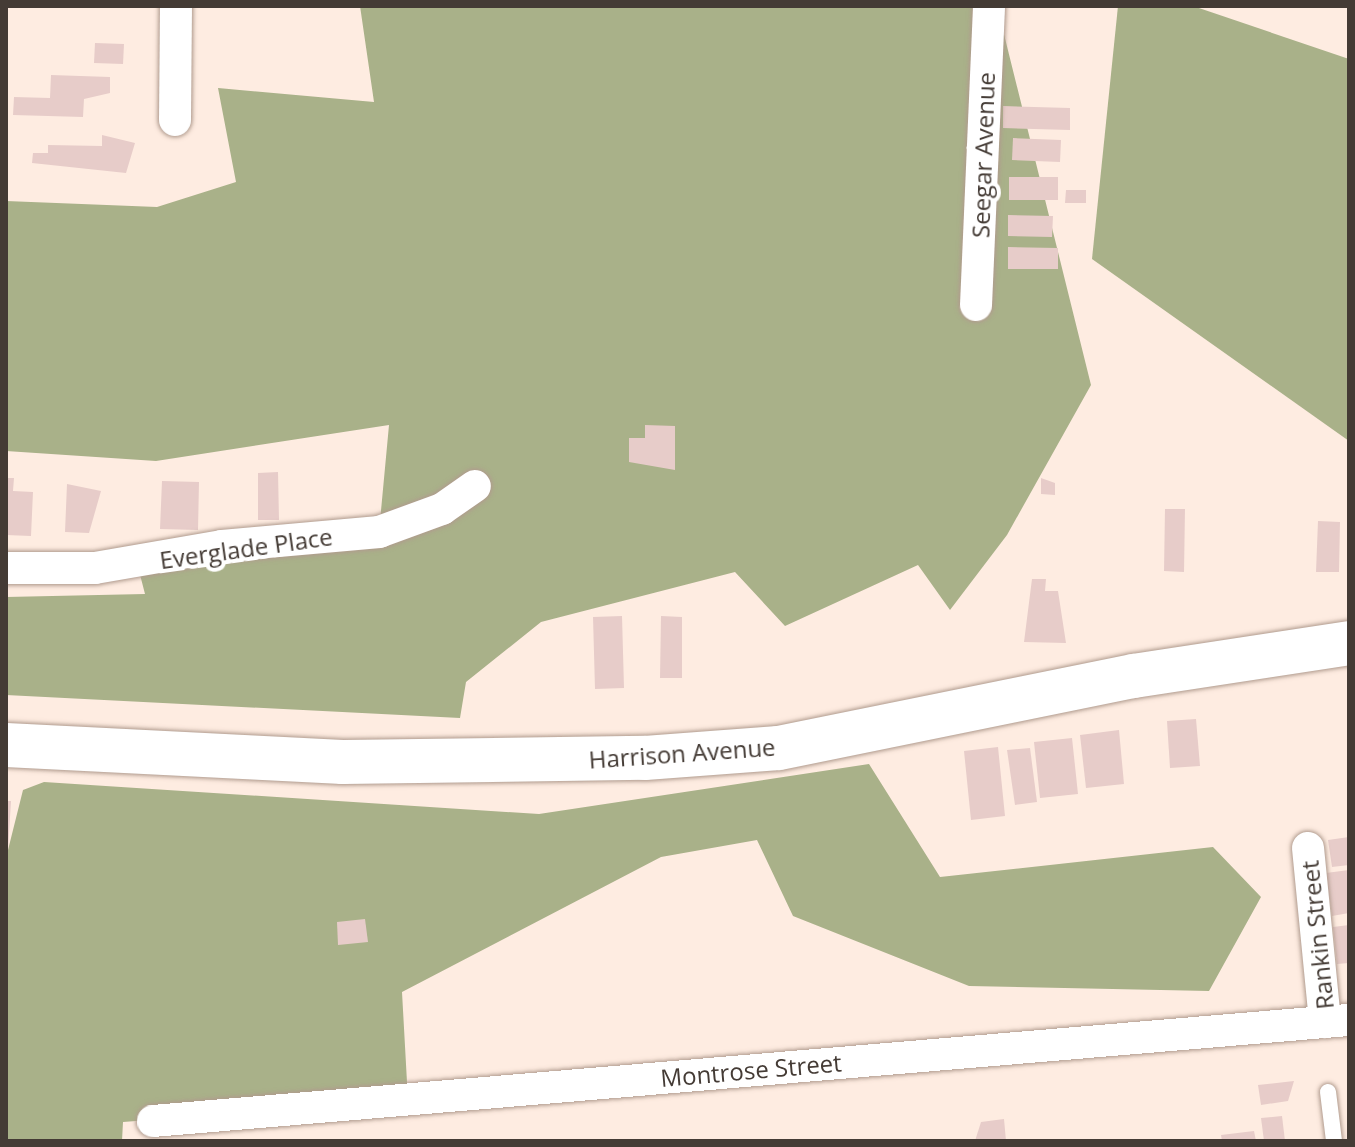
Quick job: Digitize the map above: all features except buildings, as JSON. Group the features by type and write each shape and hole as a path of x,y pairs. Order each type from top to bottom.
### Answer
{"main road":[{"name":"Harrison Avenue","path":"6,745 343,762 645,758 779,748 1134,676 1349,643"}],"street":[{"path":"175,120 176,6"},
{"name":"Seegar Avenue","path":"976,305 989,6"},
{"name":"Everglade Place","path":"6,568 95,568 222,546 379,532 442,509 475,486"},
{"name":"Rankin Street","path":"1308,848 1337,1021"},
{"name":"Montrose Street","path":"153,1121 1337,1021"}],"lane":[{"path":"1328,1092 1334,1141"}],"green space":[{"path":"360,6 997,6 1091,385 1007,535 950,610 918,565 785,626 735,572 541,622 466,682 460,718 6,695 6,597 145,594 137,563 379,532 389,425 156,461 6,451 6,201 157,207 236,182 218,88 374,102"},
{"path":"1118,6 1193,6 1349,59 1349,441 1092,259"},
{"path":"869,764 940,877 1213,847 1261,897 1209,991 969,986 793,916 757,840 661,857 402,992 408,1100 123,1122 122,1141 6,1141 6,858 23,790 44,782 539,814"}]}
